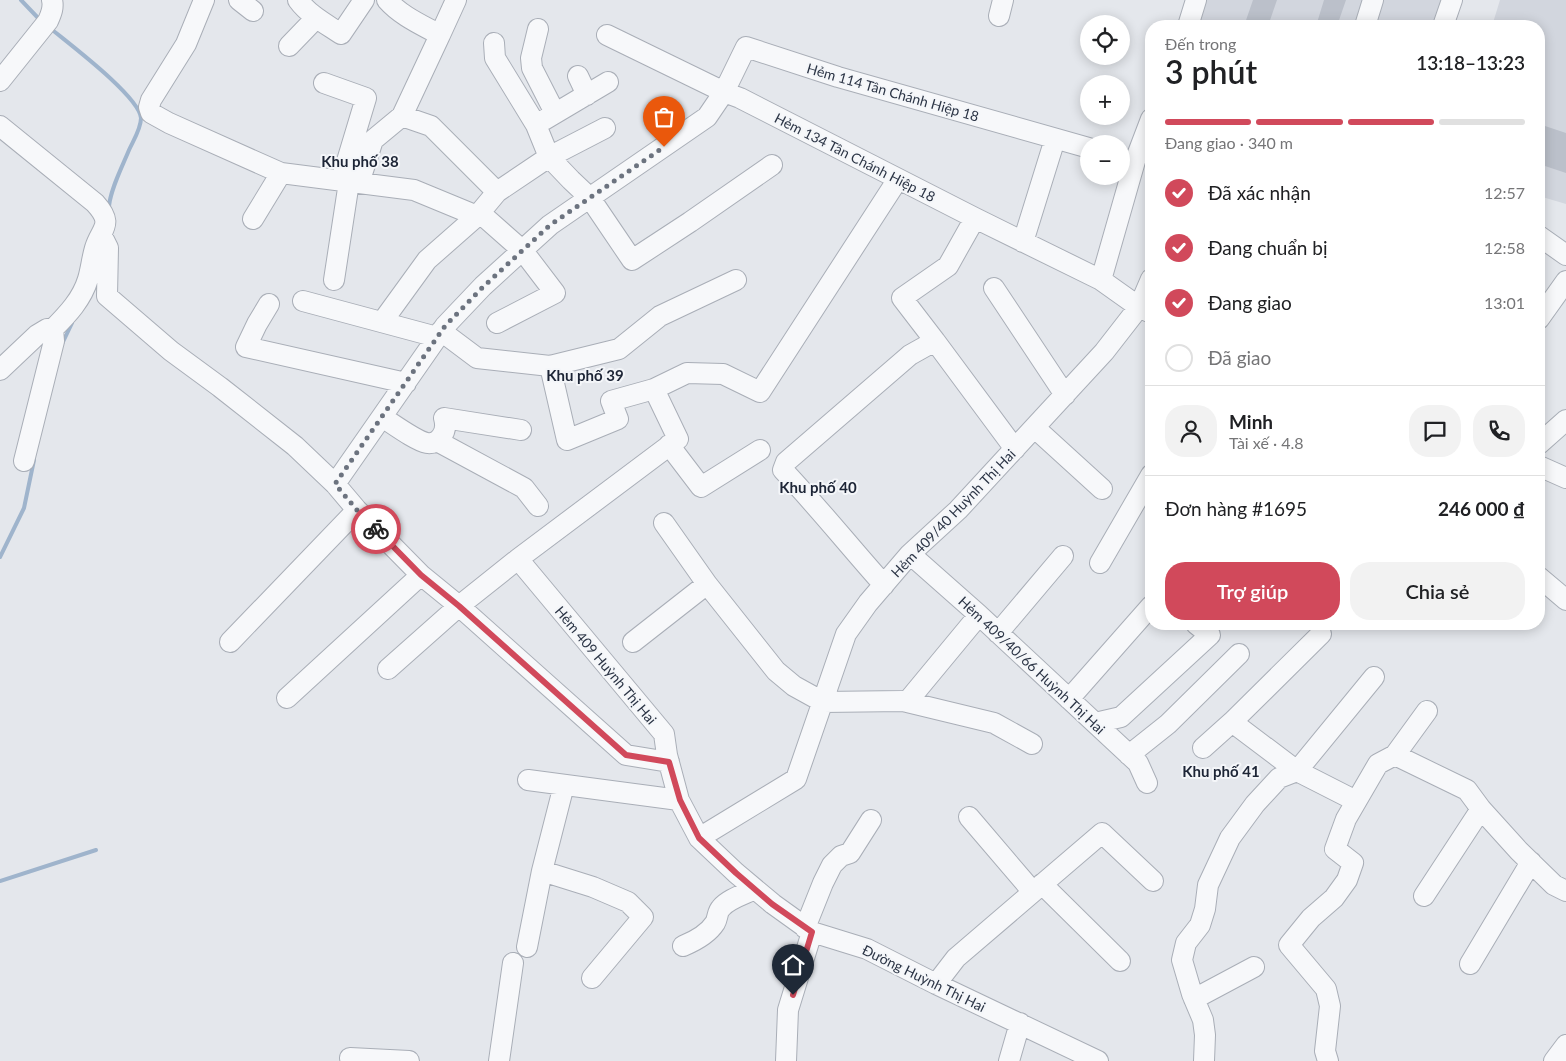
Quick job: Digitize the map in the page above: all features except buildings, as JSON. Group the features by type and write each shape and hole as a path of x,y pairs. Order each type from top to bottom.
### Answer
{"street":[{"path":"0,80 43,26 52,12 52,0"},
{"path":"204,0 188,40 151,100 150,111 169,123 280,173 414,190 478,214 523,251 555,293 497,323"},
{"path":"298,0 316,18 341,34 364,0"},
{"path":"387,0 395,9 440,35"},
{"path":"350,182 373,140 402,116 456,0"},
{"path":"1194,20 1196,0"},
{"path":"1367,20 1373,0"},
{"path":"1445,20 1452,0"},
{"path":"289,46 316,18"},
{"path":"538,29 531,58 532,68 555,114"},
{"name":"Hẻm 134 Tân Chánh Hiệp 18","path":"607,35 740,98 975,218 1102,280 1145,310"},
{"path":"494,43 495,58 536,125 549,157 590,198 632,260 772,165"},
{"name":"Hẻm 114 Tân Chánh Hiệp 18","path":"724,92 746,47 847,80 1080,146"},
{"path":"578,76 587,94"},
{"path":"536,125 608,82"},
{"path":"324,83 366,98 334,280"},
{"path":"335,484 439,334 484,286 550,225 707,118 724,92"},
{"path":"402,116 431,126 497,192"},
{"path":"0,126 95,203 104,214 107,296 170,351 220,387 295,446 335,484 357,510 421,575 459,606 626,755 669,762"},
{"path":"382,322 427,260 478,214 497,192 549,157 605,128"},
{"path":"1130,156 1145,130"},
{"path":"1023,242 1055,139"},
{"path":"253,219 280,173"},
{"path":"550,366 567,440 618,418 612,401 654,389 687,374 723,374 760,392 898,179"},
{"path":"1102,280 1123,185"},
{"path":"975,218 948,266 902,298 1015,449"},
{"path":"1545,240 1566,255"},
{"path":"24,461 54,341 54,330 82,294 88,279 95,247 105,243"},
{"path":"303,301 382,322 439,334 477,358 550,366 619,349 660,316 736,280"},
{"path":"1545,311 1566,281"},
{"path":"994,288 1065,395"},
{"path":"270,304 257,324 246,347 406,383"},
{"name":"Hẻm 409/40 Huỳnh Thị Hai","path":"699,838 796,779 846,634 868,603 910,554 958,510 1145,310"},
{"path":"0,370 37,335 47,329 54,330"},
{"path":"884,584 783,470 786,462 910,356 935,341"},
{"path":"388,669 459,606 518,559 678,438 654,389"},
{"path":"382,417 420,440 430,443 437,441 445,431 446,423 444,418 521,430"},
{"path":"1545,439 1566,420"},
{"path":"1035,428 1102,489"},
{"path":"437,441 524,488 538,506"},
{"path":"669,446 701,487 760,450"},
{"path":"1545,469 1566,478"},
{"path":"1100,563 1145,485"},
{"path":"230,642 357,510"},
{"path":"664,523 707,584 776,670 794,686 823,702 907,702 994,723 1032,744"},
{"name":"Hẻm 409/40/66 Huỳnh Thị Hai","path":"910,554 979,615 1138,763 1147,783"},
{"path":"998,633 1063,556"},
{"name":"Hẻm 409 Huỳnh Thị Hai","path":"518,559 664,734 669,762 680,800 699,838 736,873 808,930"},
{"path":"287,698 421,575"},
{"path":"1545,582 1566,600"},
{"path":"633,642 707,584"},
{"path":"1069,699 1145,613"},
{"path":"907,702 979,615"},
{"path":"1095,723 1120,717 1210,635 1204,630"},
{"path":"1203,748 1321,634"},
{"path":"1129,755 1168,724 1239,654"},
{"path":"1204,1061 1205,1035 1203,1020 1194,999 1182,960 1186,943 1200,925 1205,909 1208,885 1230,838 1255,804 1279,778 1297,771 1374,677"},
{"path":"1328,1061 1325,1051 1330,1006 1326,989 1289,945 1311,918 1334,898 1347,880 1354,864 1335,849 1346,819 1378,764 1395,756 1427,711"},
{"path":"1232,722 1297,771 1356,801"},
{"path":"1395,756 1467,790 1481,809 1554,886 1566,891"},
{"path":"528,780 680,800"},
{"path":"527,947 542,871 564,785"},
{"path":"1424,896 1481,809"},
{"path":"969,816 1038,888 1120,961"},
{"path":"786,1061 788,1010 822,883 832,866 841,856 850,853 871,820"},
{"path":"936,984 956,958 1102,833 1153,881"},
{"path":"1470,964 1531,862"},
{"path":"542,871 592,887 628,902 643,917 592,978"},
{"path":"684,946 706,933 715,923 719,910 755,889"},
{"name":"Đường Huỳnh Thị Hai","path":"808,930 867,948 936,984 1098,1061"},
{"path":"499,1061 513,963"},
{"path":"1194,999 1254,967"},
{"path":"1009,1061 1020,1023"},
{"path":"1554,1061 1566,1045"},
{"path":"350,1058 409,1061"}],"shaded area":[{"path":"1206,0 1450,0 1443,20 1200,20"},
{"path":"1500,0 1566,0 1566,204 1545,198 1545,20 1494,20"}],"waterway":[{"path":"21,0 40,20"},
{"path":"50,28 116,84 137,108 141,118 138,131 114,187 109,208"},
{"path":"62,344 72,323"},
{"path":"0,557 24,508 34,460"},
{"path":"0,881 96,850"}],"way so far":[{"path":"376,529 335,484 445,326 484,286 550,225 664,147"}],"district":[{"name":"Khu phố 38","path":"360,161"},
{"name":"Khu phố 39","path":"585,375"},
{"name":"Khu phố 40","path":"818,487"},
{"name":"Khu phố 41","path":"1221,771"}],"route":[{"path":"376,529 421,575 459,606 626,755 669,762 680,800 699,838 772,904 812,932 793,995"}]}
